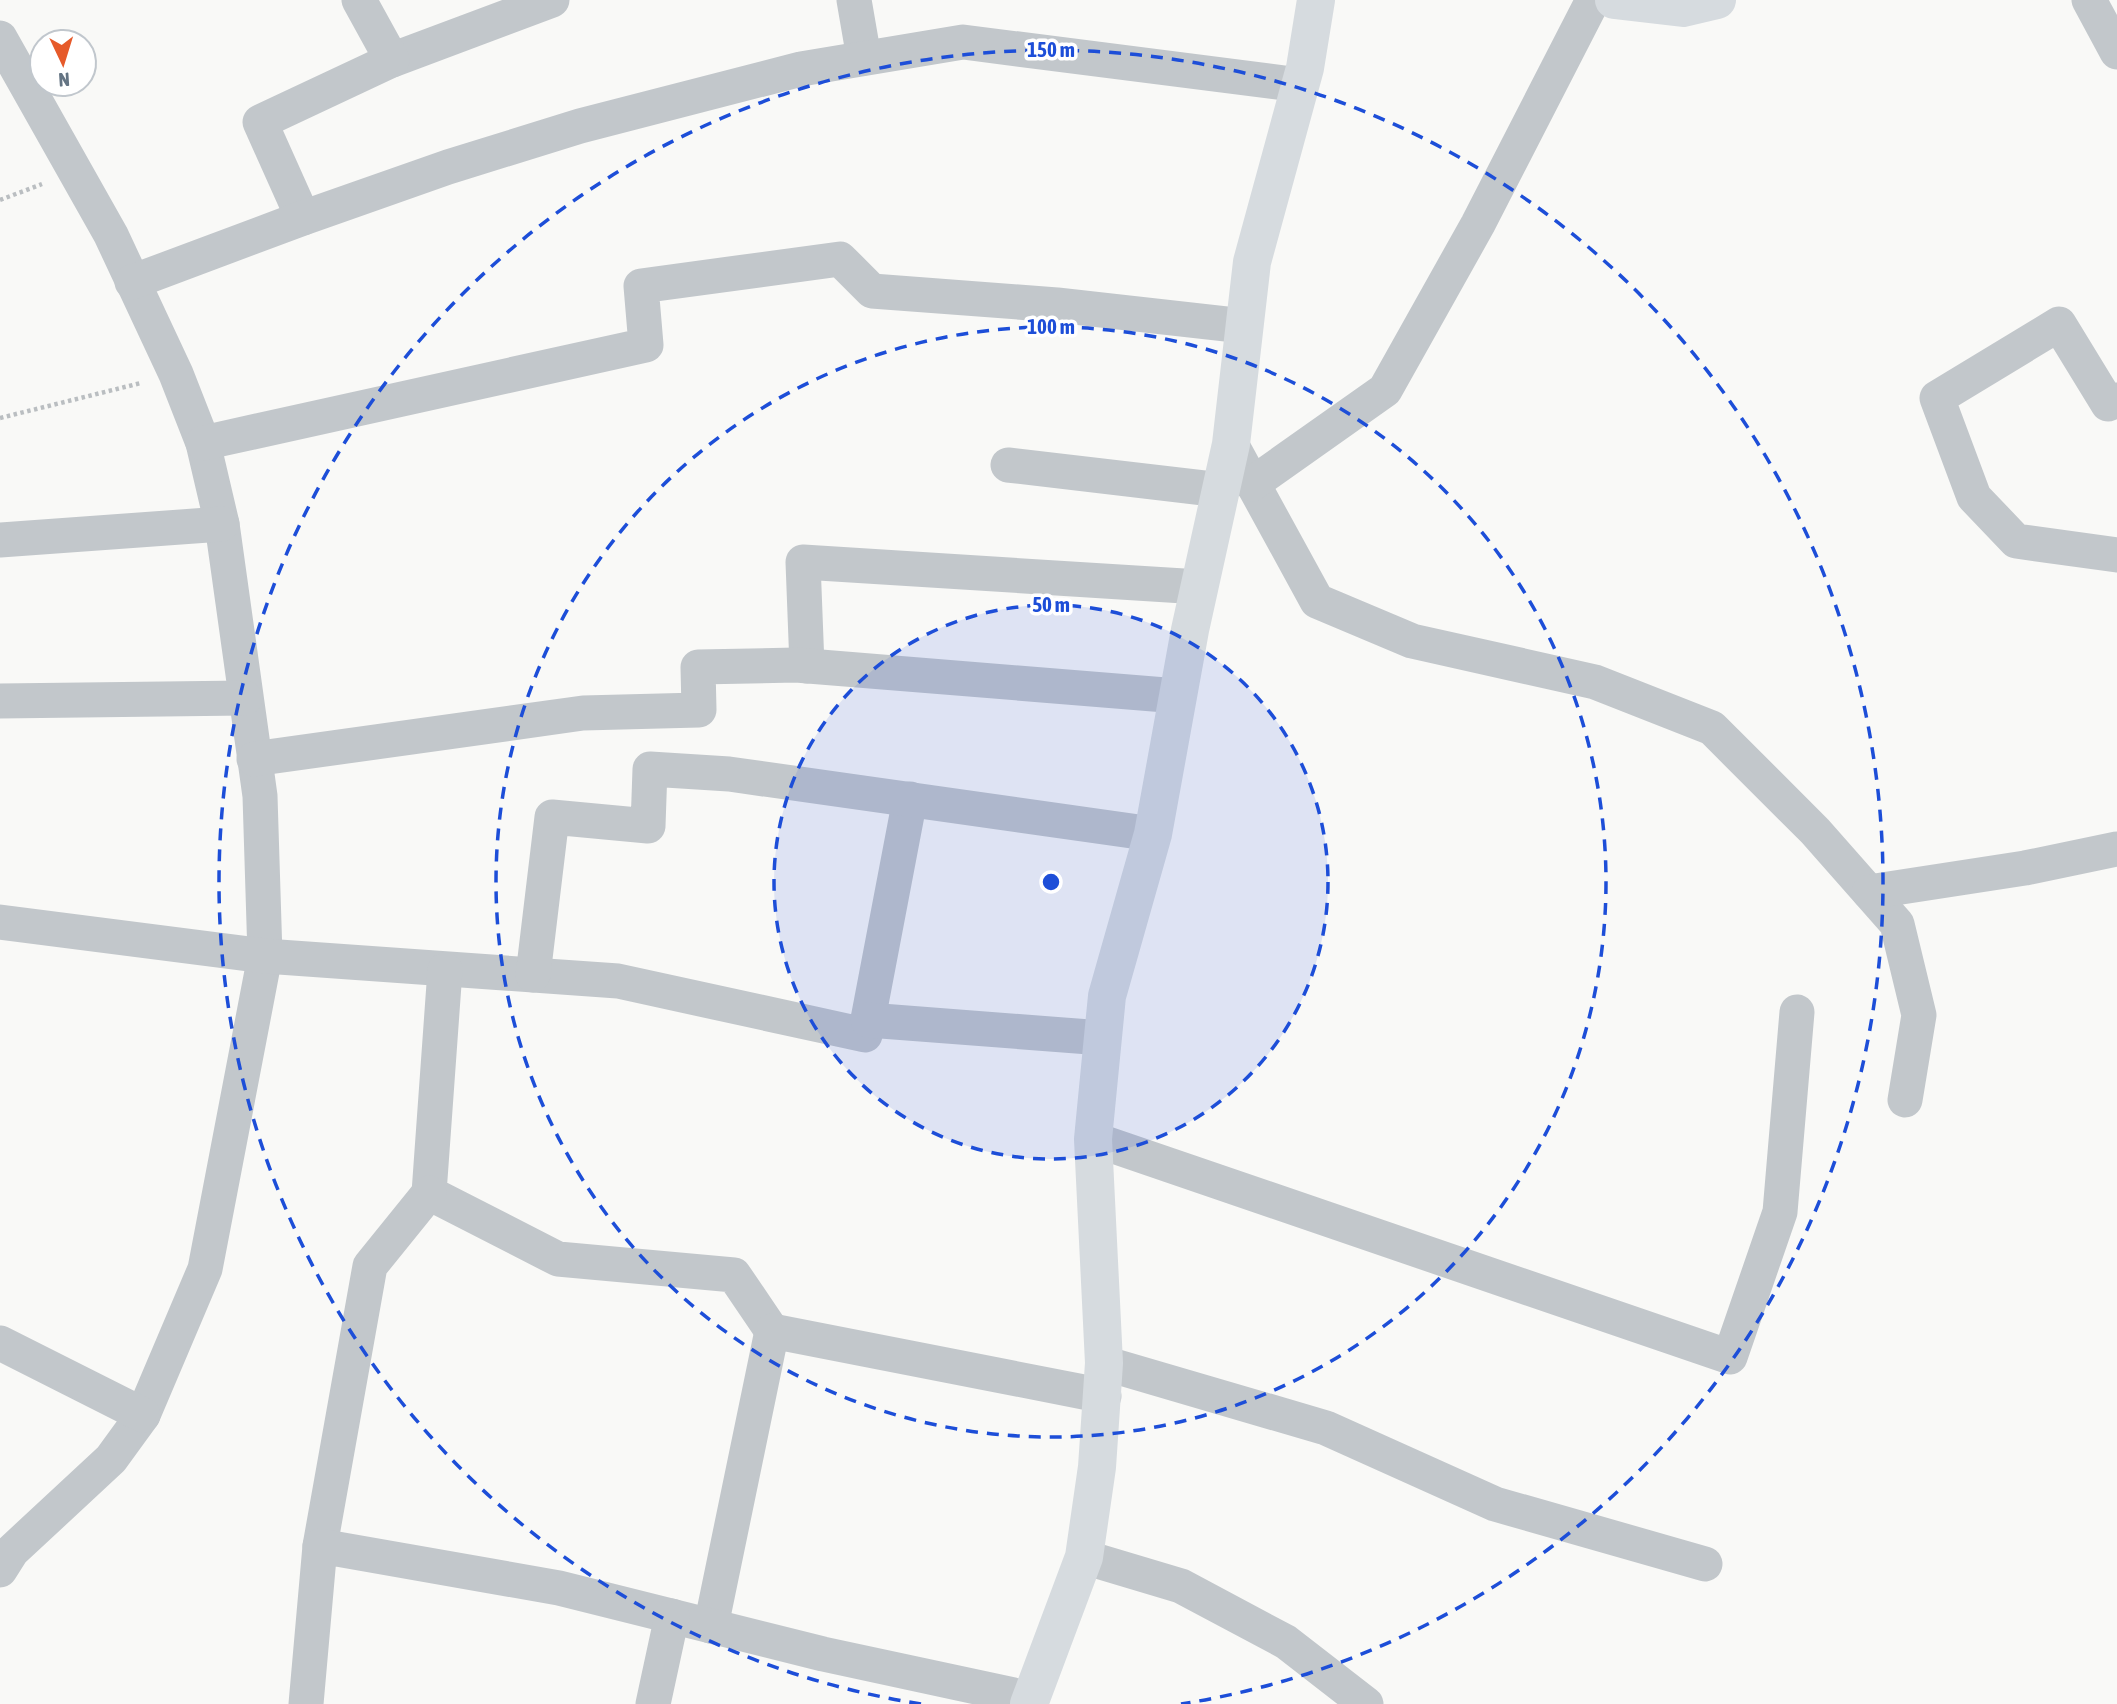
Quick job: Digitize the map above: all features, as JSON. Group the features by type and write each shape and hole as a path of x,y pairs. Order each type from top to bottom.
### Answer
{"street":[{"path":"359,0 392,60"},
{"path":"303,218 260,122 392,60 552,0"},
{"path":"854,0 864,58"},
{"path":"320,1546 559,1588 823,1654 1031,1701 1084,1557 1097,1467 1104,1379 1093,1139 1107,996 1153,834 1199,586 1236,487 1231,444 1252,261 1300,85 1317,0"},
{"path":"1008,465 1236,487 1385,390 1478,223 1593,0"},
{"path":"1614,0 1682,8 1717,0"},
{"path":"2089,0 2117,52"},
{"path":"0,38 111,235 176,374 203,443 222,524 260,796 265,956 205,1269 143,1415 111,1459 12,1551 0,1570"},
{"path":"132,282 448,167 580,126 801,69 864,58 963,42 1300,85"},
{"path":"203,443 646,345 641,286 840,259 872,290 1056,305 1244,326"},
{"path":"2117,400 2108,404 2059,324 1937,398 1974,497 2016,541 2117,555"},
{"path":"1236,487 1317,601 1412,641 1595,682 1712,728 1815,831 1897,924 1919,1015 1905,1100"},
{"path":"0,540 222,524"},
{"path":"807,666 803,562 1199,586"},
{"path":"254,759 583,713 699,710 698,667 807,666 1178,696"},
{"path":"0,701 245,698"},
{"path":"533,975 552,817 648,825 650,769 729,774 1153,834"},
{"path":"0,922 265,956 618,981 865,1035 910,799"},
{"path":"1869,892 2025,868 2117,849"},
{"path":"306,1704 320,1546 370,1266 429,1193 445,970"},
{"path":"1093,1139 1730,1357 1780,1212 1797,1012"},
{"path":"868,1020 1103,1038"},
{"path":"429,1193 558,1259 734,1275 772,1331 711,1626"},
{"path":"772,1331 1104,1379 1326,1428 1495,1504 1704,1564"},
{"path":"0,1343 143,1415"},
{"path":"1084,1557 1181,1586 1286,1642 1366,1704"},
{"path":"653,1704 671,1616"}],"path":[{"path":"0,418 176,374"}]}
